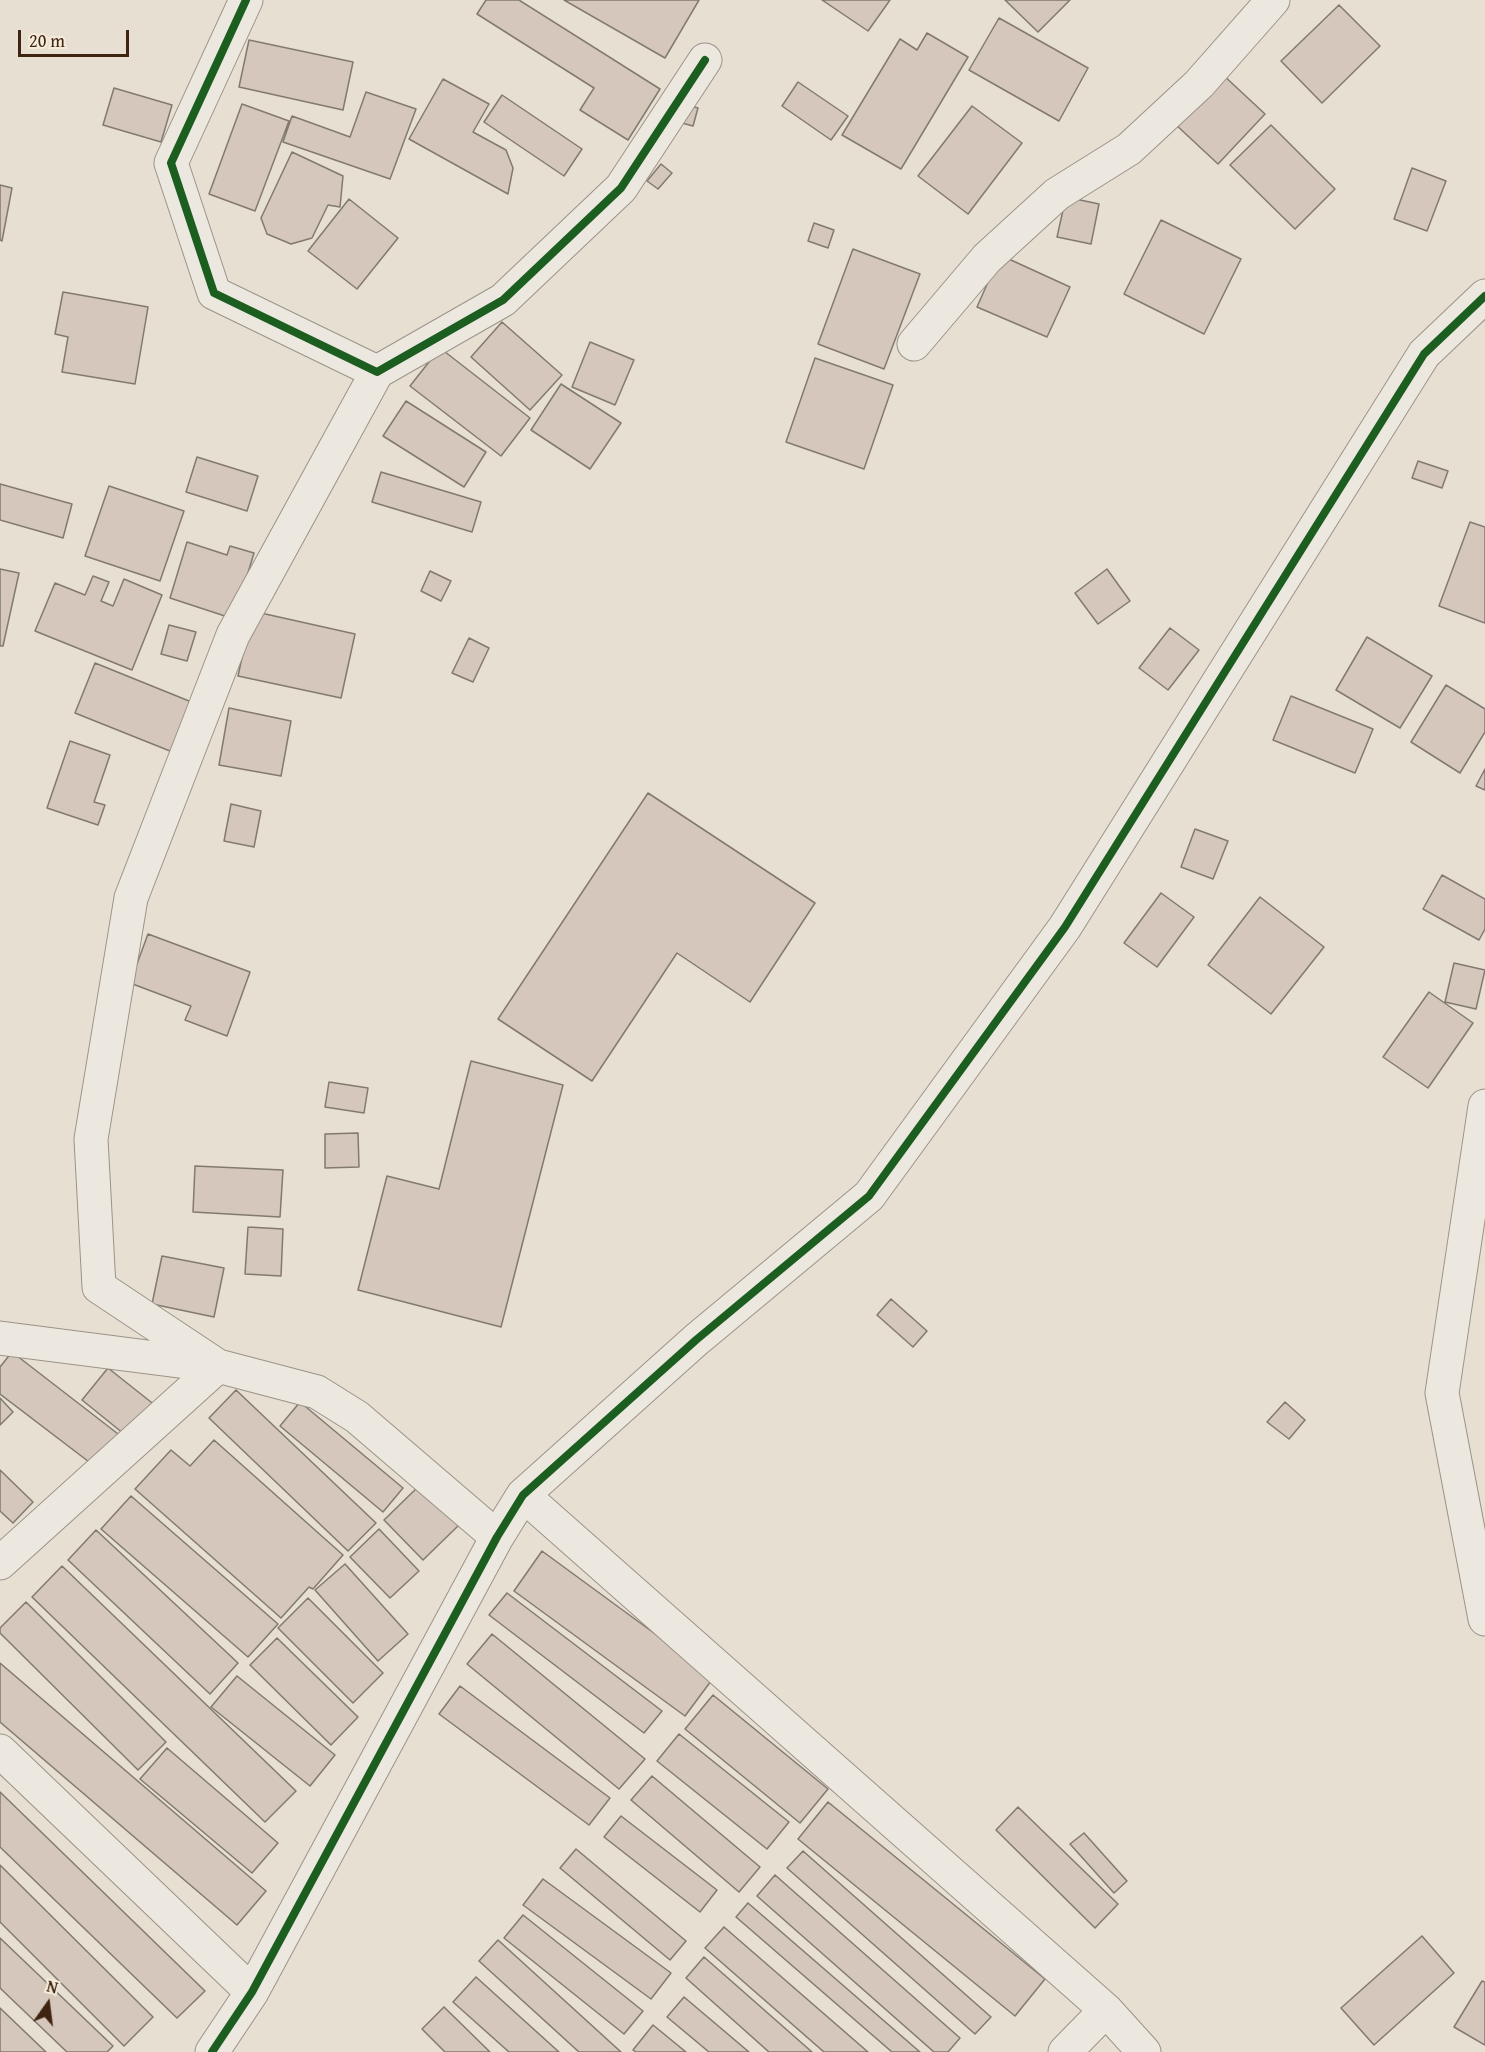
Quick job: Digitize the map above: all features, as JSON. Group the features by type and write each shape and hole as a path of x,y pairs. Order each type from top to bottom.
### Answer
{"street":[{"path":"246,0 171,163 214,293 377,372"},
{"path":"914,344 987,258 1057,194 1129,149 1199,84 1273,0"},
{"path":"218,1366 99,1287 91,1139 131,898 233,635 377,372 502,300 621,188 705,60"},
{"path":"212,2052 252,1992 497,1537 523,1495 696,1340 869,1196 1065,927 1424,354 1485,296"},
{"path":"1485,1106 1442,1393 1485,1619"},
{"path":"0,1338 218,1366 317,1392 357,1417 497,1537"},
{"path":"0,1563 218,1366"},
{"path":"523,1495 1106,2010 1144,2052"},
{"path":"0,1751 252,1992"},
{"path":"1065,2052 1106,2010"}],"building":[{"path":"486,0 519,0 660,89 628,140 580,110 594,88 477,14"},
{"path":"564,0 699,0 665,58"},
{"path":"822,0 890,0 868,31"},
{"path":"1005,0 1070,0 1038,32"},
{"path":"1339,5 1380,46 1322,103 1281,61"},
{"path":"999,18 1088,68 1059,121 969,70"},
{"path":"927,33 968,57 901,169 842,135 900,39 917,50"},
{"path":"249,40 353,62 343,110 239,87"},
{"path":"1221,73 1265,114 1218,164 1174,123"},
{"path":"443,79 489,104 473,132 506,150 513,168 508,194 409,139"},
{"path":"798,82 848,116 831,140 782,106"},
{"path":"114,88 172,105 161,142 103,125"},
{"path":"366,92 416,109 390,179 283,142 292,116 350,137"},
{"path":"502,95 582,149 564,176 484,122"},
{"path":"242,104 289,121 255,211 209,194"},
{"path":"687,105 698,108 693,126 682,123"},
{"path":"972,106 1022,143 968,214 918,176"},
{"path":"1271,125 1335,189 1295,229 1230,165"},
{"path":"292,152 343,176 340,207 328,205 312,238 291,244 267,234 261,218"},
{"path":"661,164 672,173 658,189 647,181"},
{"path":"1412,168 1446,181 1427,231 1394,219"},
{"path":"0,185 12,188 2,241 0,240"},
{"path":"1066,197 1099,204 1091,244 1057,237"},
{"path":"349,199 398,238 357,289 308,251"},
{"path":"1161,220 1241,259 1204,334 1124,294"},
{"path":"814,223 834,230 828,248 808,241"},
{"path":"853,249 920,274 884,369 818,344"},
{"path":"1000,255 1070,287 1047,337 977,307"},
{"path":"63,292 148,307 135,384 62,372 68,337 55,334"},
{"path":"502,322 562,375 530,410 471,357"},
{"path":"590,342 634,360 615,405 572,387"},
{"path":"440,348 530,418 501,456 410,386"},
{"path":"815,358 893,385 864,469 786,442"},
{"path":"561,384 621,423 590,469 531,430"},
{"path":"406,401 486,452 464,487 383,436"},
{"path":"197,457 258,476 247,511 186,492"},
{"path":"1418,461 1448,471 1442,488 1412,478"},
{"path":"381,472 481,502 472,532 372,502"},
{"path":"0,484 72,504 63,538 0,520"},
{"path":"109,486 184,511 160,581 85,556"},
{"path":"1470,522 1485,527 1485,623 1439,606"},
{"path":"187,542 227,555 230,546 254,553 234,619 170,598"},
{"path":"0,569 19,573 3,646 0,646"},
{"path":"1107,569 1130,601 1098,624 1075,593"},
{"path":"430,571 451,581 441,601 421,591"},
{"path":"93,576 109,582 101,601 113,606 124,579 162,595 132,670 35,631 55,583 85,595"},
{"path":"252,611 355,634 341,698 238,676"},
{"path":"169,625 196,632 187,661 161,654"},
{"path":"1170,628 1199,650 1168,690 1139,668"},
{"path":"1367,637 1432,676 1400,728 1336,690"},
{"path":"469,638 489,648 473,682 452,673"},
{"path":"95,663 194,703 175,753 75,713"},
{"path":"1446,685 1485,709 1485,732 1460,773 1411,742"},
{"path":"1291,696 1373,729 1355,773 1273,740"},
{"path":"229,708 291,721 281,776 219,765"},
{"path":"70,741 110,755 94,802 105,805 98,825 47,808"},
{"path":"1485,769 1485,790 1476,786"},
{"path":"648,793 815,903 750,1002 677,953 592,1081 498,1019"},
{"path":"231,804 261,811 254,847 224,841"},
{"path":"1195,829 1228,841 1213,879 1181,867"},
{"path":"1442,875 1485,899 1485,929 1479,940 1423,909"},
{"path":"1161,893 1194,917 1157,967 1124,943"},
{"path":"1260,897 1324,947 1271,1014 1208,965"},
{"path":"148,934 250,972 227,1036 185,1020 191,1006 130,983"},
{"path":"1454,963 1485,970 1476,1009 1445,1002"},
{"path":"1429,992 1473,1023 1428,1088 1383,1057"},
{"path":"471,1061 563,1085 501,1327 358,1290 387,1176 439,1189"},
{"path":"329,1082 368,1088 364,1113 325,1107"},
{"path":"358,1133 359,1167 325,1168 325,1134"},
{"path":"195,1166 283,1170 280,1217 193,1212"},
{"path":"248,1227 283,1229 281,1276 245,1274"},
{"path":"162,1256 224,1268 214,1317 152,1304"},
{"path":"891,1299 927,1331 913,1347 877,1315"},
{"path":"12,1352 122,1437 97,1468 0,1394 0,1367"},
{"path":"108,1368 156,1406 129,1438 82,1400"},
{"path":"236,1390 376,1523 348,1551 209,1418"},
{"path":"0,1398 13,1412 0,1425"},
{"path":"300,1402 403,1488 383,1512 280,1426"},
{"path":"1285,1402 1305,1420 1289,1439 1267,1422"},
{"path":"214,1440 343,1555 313,1589 309,1587 281,1618 135,1489 171,1450 190,1466"},
{"path":"0,1470 33,1502 13,1523 0,1511"},
{"path":"420,1485 459,1525 423,1560 384,1520"},
{"path":"131,1496 278,1624 248,1657 101,1529"},
{"path":"379,1529 419,1571 390,1598 350,1557"},
{"path":"96,1530 238,1663 210,1694 68,1560"},
{"path":"542,1551 714,1677 685,1716 514,1591"},
{"path":"345,1564 408,1634 378,1661 315,1590"},
{"path":"62,1566 296,1791 265,1822 32,1597"},
{"path":"507,1593 662,1711 644,1733 489,1615"},
{"path":"308,1598 383,1673 353,1703 278,1628"},
{"path":"26,1602 166,1742 138,1770 0,1633 0,1628"},
{"path":"492,1634 645,1759 619,1789 467,1664"},
{"path":"277,1638 358,1717 331,1745 250,1665"},
{"path":"0,1663 266,1891 237,1925 0,1722"},
{"path":"237,1676 335,1755 310,1786 211,1707"},
{"path":"460,1686 610,1798 589,1825 439,1714"},
{"path":"713,1695 828,1789 800,1823 685,1729"},
{"path":"679,1734 789,1822 767,1849 657,1761"},
{"path":"167,1748 278,1843 252,1873 140,1779"},
{"path":"652,1776 760,1867 739,1892 631,1800"},
{"path":"0,1792 205,1991 177,2018 0,1847"},
{"path":"828,1802 1045,1979 1015,2016 798,1839"},
{"path":"1018,1807 1118,1904 1095,1928 996,1830"},
{"path":"621,1816 717,1890 700,1912 604,1837"},
{"path":"1084,1833 1127,1881 1114,1893 1070,1844"},
{"path":"576,1849 686,1941 670,1960 560,1868"},
{"path":"803,1851 991,2017 975,2034 787,1868"},
{"path":"0,1865 153,2017 124,2046 0,1922"},
{"path":"775,1875 960,2038 948,2052 934,2052 757,1896"},
{"path":"543,1879 671,1973 651,1999 523,1905"},
{"path":"748,1903 920,2052 892,2052 736,1917"},
{"path":"523,1915 643,2011 624,2034 504,1938"},
{"path":"724,1927 868,2052 824,2052 705,1948"},
{"path":"1422,1936 1454,1973 1374,2045 1341,2008"},
{"path":"0,1938 113,2046 107,2052 67,2052 0,1988"},
{"path":"498,1940 621,2052 579,2052 479,1961"},
{"path":"704,1957 812,2052 769,2052 686,1978"},
{"path":"476,1977 559,2052 509,2052 453,2002"},
{"path":"1482,1981 1485,1982 1485,2045 1454,2027"},
{"path":"684,1997 749,2052 709,2052 667,2017"},
{"path":"444,2007 490,2052 445,2052 422,2029"},
{"path":"0,2008 46,2052 0,2052"},
{"path":"653,2025 686,2052 636,2052 633,2050"}],"cycle path":[{"path":"246,0 171,163 214,293 377,372 503,300 621,188 705,60"},
{"path":"212,2052 252,1992 497,1537 523,1495 696,1340 869,1196 1065,927 1424,354 1485,296"}]}
